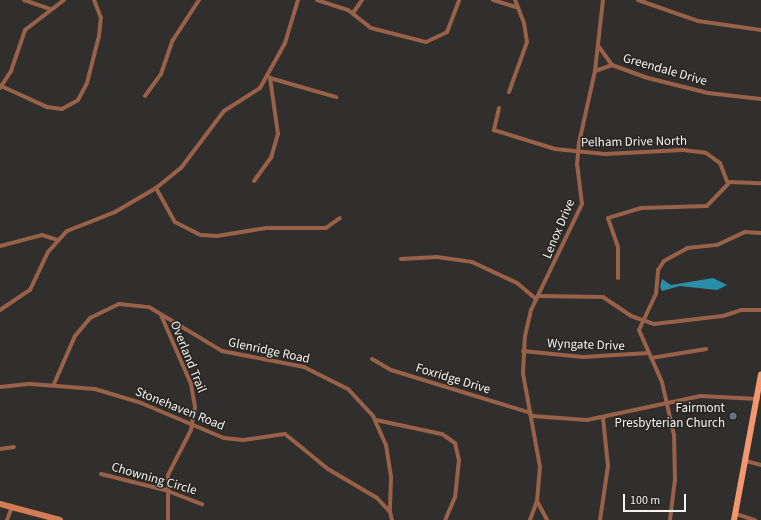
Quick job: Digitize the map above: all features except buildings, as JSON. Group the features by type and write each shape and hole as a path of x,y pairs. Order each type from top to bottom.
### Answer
{"main road":[{"path":"735,517 758,399 761,374"},
{"path":"0,504 60,520"}],"street":[{"path":"24,0 50,9"},
{"path":"64,0 50,9 25,30 11,71 1,87 47,107 62,109 78,100 87,84 99,36 101,18 94,0"},
{"path":"145,96 163,70 173,40 199,0"},
{"path":"0,310 30,290 57,240 72,229 115,212 156,188 181,168 224,111 260,88 269,78 289,34 298,0"},
{"path":"316,0 353,13 371,28 429,42 447,32 459,0"},
{"path":"353,13 362,0"},
{"path":"493,0 516,7"},
{"path":"509,92 526,42 524,24 516,7 515,0"},
{"name":"Lenox Drive","path":"530,520 537,501 540,455 525,385 523,351 530,313 582,204 579,153 599,47 603,0"},
{"path":"638,0 698,21 761,30"},
{"name":"Greendale Drive","path":"599,47 612,65 688,89 761,99"},
{"name":"Greendale Drive","path":"595,71 612,65"},
{"path":"269,78 336,97"},
{"path":"254,181 271,158 278,134 269,78"},
{"name":"Pelham Drive North","path":"499,108 494,130 579,153 667,149 699,152 715,159 728,182"},
{"path":"618,278 618,247 607,220 641,208 707,206 722,193 728,182 761,183"},
{"path":"156,188 176,222 201,235 217,236 266,228 326,228 340,218"},
{"path":"670,520 676,460 668,402 639,330 642,321 654,300 658,270 664,261 686,248 717,245 745,232 761,233"},
{"path":"0,246 42,236 57,240"},
{"path":"401,259 437,257 477,263 517,283 538,297 603,297 642,321 669,324 723,316 741,310 761,310"},
{"name":"Glenridge Road","path":"54,384 79,329 96,313 127,303 149,307 222,351 325,374 348,389 376,420 390,462 390,512"},
{"name":"Overland Trail","path":"161,315 193,391 192,425 171,464 165,490 168,520"},
{"name":"Wyngate Drive","path":"523,351 583,357 650,356 706,349"},
{"name":"Foxridge Drive","path":"372,359 417,379 532,415 577,421 604,418 668,402 716,395 758,399"},
{"name":"Stonehaven Road","path":"0,387 54,384 128,398 192,425 234,440 279,433 289,436 317,461 368,492 390,512"},
{"path":"600,520 608,466 604,418"},
{"path":"376,420 442,434 455,443 459,460 455,497 445,520"},
{"path":"0,449 14,447"},
{"path":"746,461 761,465"},
{"name":"Chowning Circle","path":"101,474 165,490 202,504"},
{"path":"537,501 547,520"},
{"path":"7,520 12,507"},
{"path":"390,512 392,520"},
{"path":"735,517 755,520"}],"water":[{"path":"713,278 727,285 717,290 680,286 662,291 660,287 662,279 671,285"}],"place":[{"name":"Fairmont Presbyterian Church","path":"733,416"}]}
